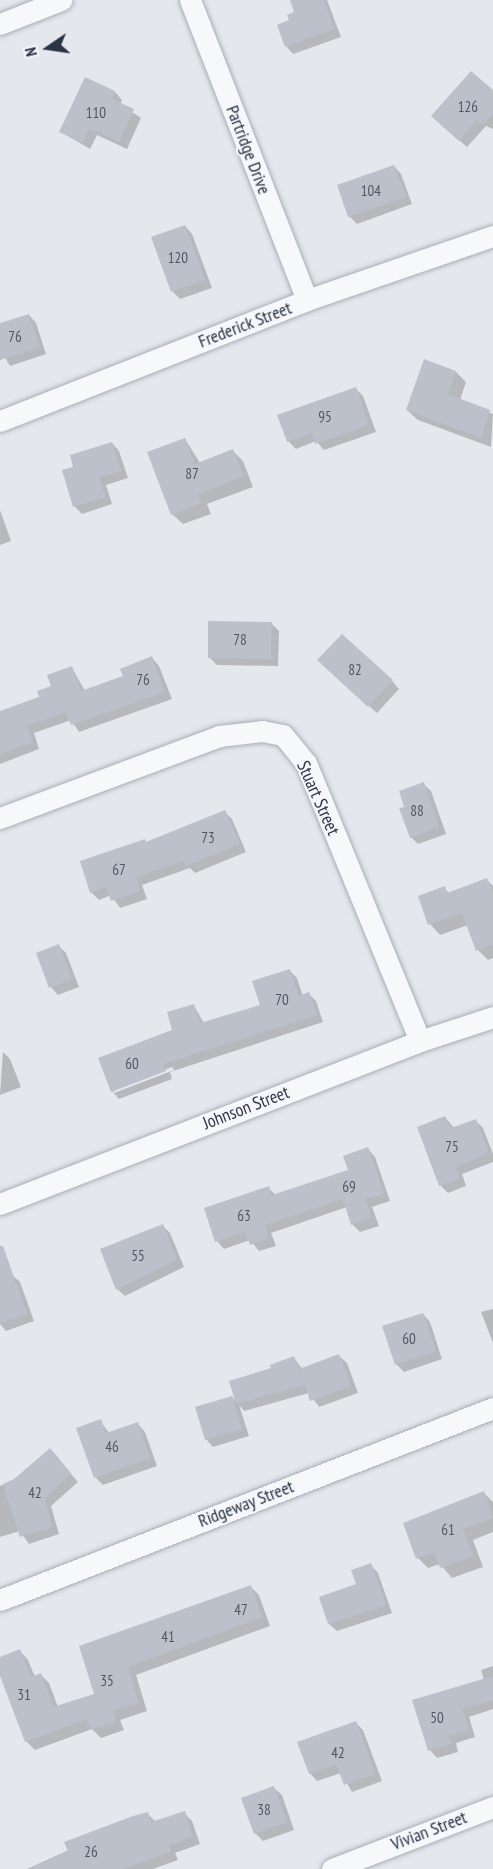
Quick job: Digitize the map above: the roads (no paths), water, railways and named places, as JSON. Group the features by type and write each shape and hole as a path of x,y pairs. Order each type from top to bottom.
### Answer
{"street":[{"path":"0,24 61,0"},
{"name":"Partridge Drive","path":"190,0 307,300"},
{"name":"Frederick Street","path":"0,421 307,300 493,236"},
{"name":"Stuart Street","path":"0,818 219,735 262,730 283,735 306,763 420,1041"},
{"name":"Johnson Street","path":"0,1204 420,1041 493,1017"},
{"name":"Ridgeway Street","path":"0,1600 493,1408"},
{"name":"Vivian Street","path":"332,1869 493,1807"}]}
